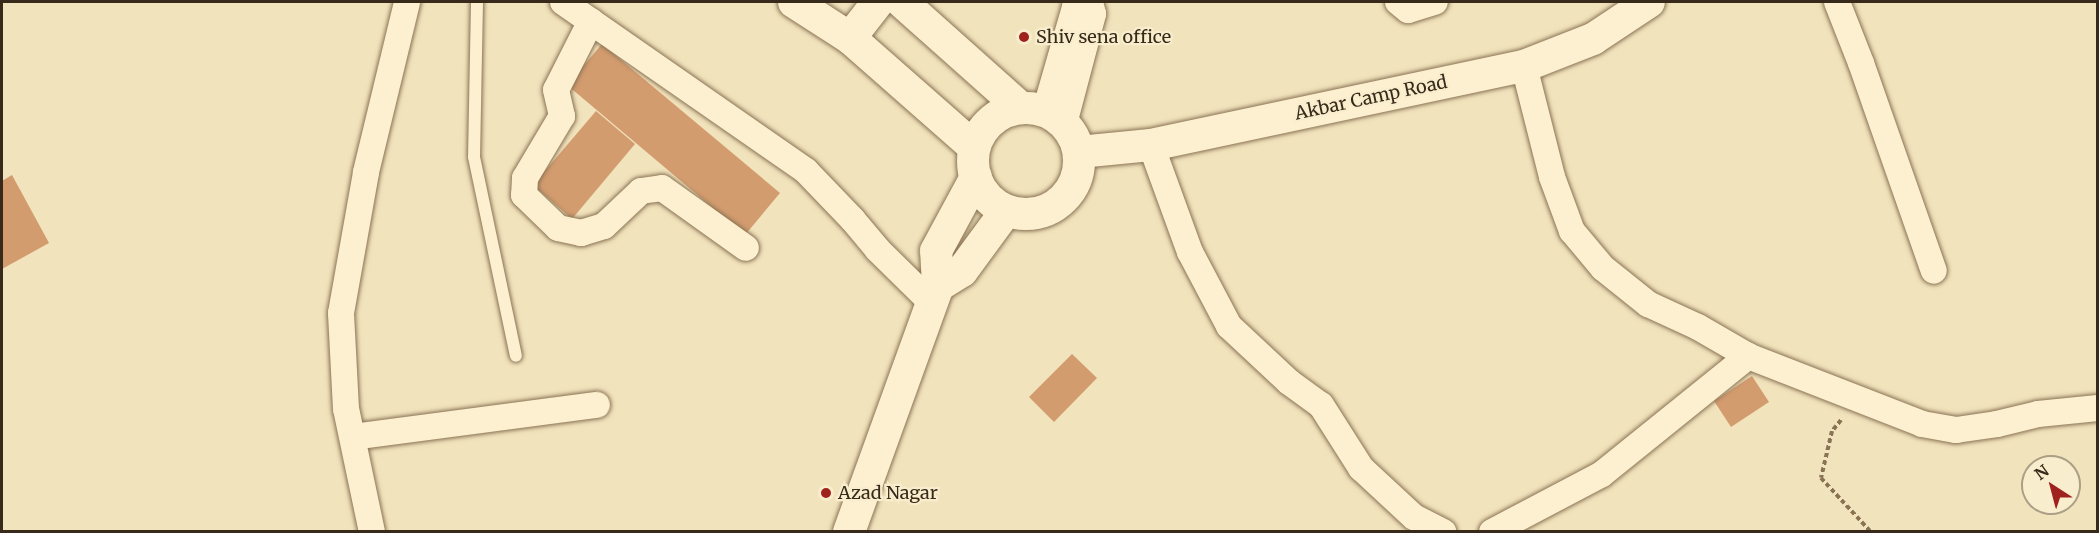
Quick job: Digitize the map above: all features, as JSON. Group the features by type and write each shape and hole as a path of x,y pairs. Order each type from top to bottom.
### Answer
{"street":[{"path":"372,531 354,437 346,409 341,313 366,172 407,2"},
{"path":"563,2 806,171 877,249 935,295"},
{"path":"794,2 850,38 975,162 988,198 1006,211 1029,214 1050,208 1068,194 1078,174 1079,152 1069,130 1043,114 902,2"},
{"path":"850,38 878,2"},
{"path":"1043,114 1075,7 1081,2"},
{"path":"1043,114 1093,15 1090,2"},
{"path":"1398,2 1408,10 1435,2"},
{"name":"Akbar Camp Road","path":"1079,152 1151,145 1524,66 1593,39 1649,2"},
{"path":"1837,2 1934,271"},
{"path":"591,21 556,90 562,116 525,178 524,195 558,228 580,233 604,226 640,191 662,188 746,248"},
{"path":"1524,66 1552,177 1572,231 1603,268 1648,304 1698,327 1748,356 1922,424 1956,430 1997,424 2038,414 2097,408"},
{"path":"849,531 935,295 936,251 975,162 984,128 1000,114 1043,114"},
{"path":"1151,145 1190,252 1229,326 1289,382 1321,405 1361,468 1414,517 1443,531"},
{"path":"935,295 962,271 1006,211"},
{"path":"1492,531 1602,474 1748,356"},
{"path":"354,437 597,405"}],"lane":[{"path":"477,2 474,157 516,356"}],"path":[{"path":"1857,397 1832,431 1821,478 1871,531"}],"building":[{"path":"602,44 780,193 745,235 567,85"},
{"path":"596,111 635,144 572,219 533,185"},
{"path":"12,175 49,243 2,269 2,181"},
{"path":"1072,354 1097,378 1054,422 1029,397"},
{"path":"1752,376 1769,402 1731,427 1714,401"}],"place":[{"name":"Shiv sena office","path":"1024,37"},
{"name":"Azad Nagar","path":"826,493"}]}
